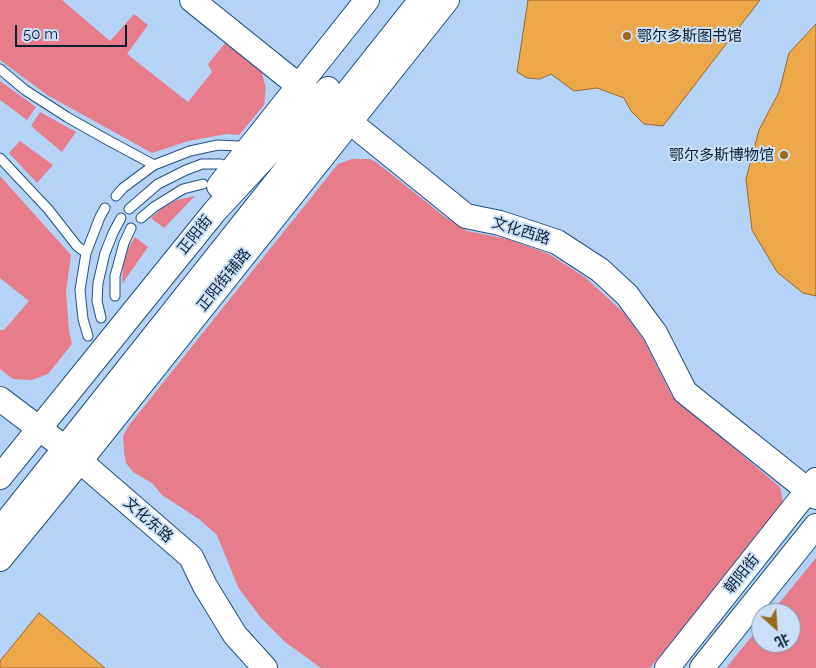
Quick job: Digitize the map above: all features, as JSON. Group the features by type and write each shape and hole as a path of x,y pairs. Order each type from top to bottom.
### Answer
{"street":[{"name":"文化西路","path":"192,0 304,80 460,197 482,207 541,223 589,253 643,296 676,346 694,382 814,486"},
{"name":"文化西路","path":"216,0 304,80"},
{"path":"0,460 30,431 367,0"},
{"name":"正阳街","path":"0,477 30,431 215,210 338,106 400,0"},
{"path":"0,559 68,460 421,0"},
{"path":"338,106 447,0"},
{"name":"文化东路","path":"0,399 30,431 191,557 205,586 235,635 265,668"},
{"name":"文化东路","path":"0,417 30,431"},
{"path":"0,530 68,460"},
{"name":"文化东路","path":"68,460 187,563 197,588 235,650 253,668"},
{"name":"朝阳街","path":"667,668 814,486"},
{"name":"朝阳街","path":"702,668 816,526"}],"lane":[{"path":"0,70 25,90 67,117 154,165"},
{"path":"116,196 154,165 190,151 218,145 238,146"},
{"path":"0,158 48,209 77,246 86,253"},
{"path":"129,209 158,184 186,170 202,164 221,164"},
{"path":"141,218 177,192 203,184"},
{"path":"88,336 83,319 80,290 86,253 105,208"},
{"path":"101,318 96,301 98,283 105,253 121,218"},
{"path":"115,296 116,269 131,228"}],"shaded area":[{"path":"0,0 62,0 110,41 134,14 148,25 127,54 188,102 212,72 208,64 226,42 261,70 266,88 264,105 239,135 227,134 188,141 152,153 47,95 0,60"},
{"path":"0,81 36,107 27,120 0,100"},
{"path":"40,112 76,132 62,152 31,126"},
{"path":"20,141 53,165 37,183 9,153"},
{"path":"352,159 370,159 376,162 445,217 467,231 508,239 549,254 586,278 624,313 644,341 672,396 780,487 783,502 650,668 321,668 285,642 261,618 238,587 217,535 199,519 162,495 152,483 133,472 126,463 123,436 130,424 338,164"},
{"path":"0,176 71,255 66,292 72,344 48,374 32,380 13,379 0,369 0,330 4,330 29,301 0,278"},
{"path":"195,196 164,228 151,218 161,209 177,200"},
{"path":"135,237 148,247 122,284 123,266 129,247"},
{"path":"816,558 816,668 726,668 751,637 751,653 801,653 801,603 779,603"}],"building":[{"name":"鄂尔多斯图书馆","path":"528,0 760,0 663,126 644,124 631,111 624,98 597,88 574,91 551,74 540,79 527,78 517,72"},
{"name":"鄂尔多斯博物馆","path":"816,24 816,296 803,293 777,272 752,230 746,179 759,130 779,92 789,53"},
{"path":"39,613 105,668 0,668 0,661"}],"place":[{"name":"鄂尔多斯图书馆","path":"627,36"},
{"name":"鄂尔多斯博物馆","path":"784,155"}]}
